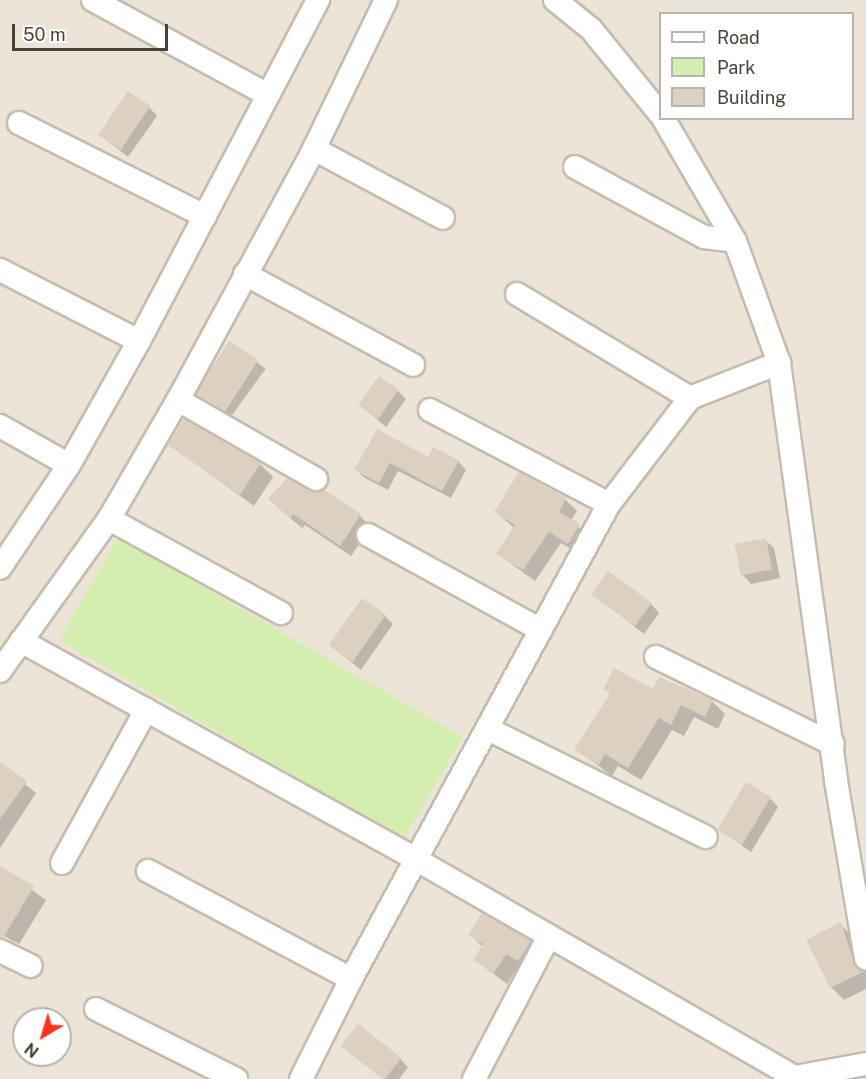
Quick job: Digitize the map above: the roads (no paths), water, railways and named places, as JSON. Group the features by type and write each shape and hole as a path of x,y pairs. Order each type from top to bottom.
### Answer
{"street":[{"path":"93,0 268,95"},
{"path":"0,567 69,465 139,341 318,0"},
{"path":"0,671 109,519 178,400 314,148 386,0"},
{"path":"555,0 591,30 659,113"},
{"path":"664,120 735,241 779,363 866,958"},
{"path":"19,123 205,216"},
{"path":"314,148 443,218"},
{"path":"575,167 704,237 735,241"},
{"path":"0,270 139,341"},
{"path":"245,274 413,365"},
{"path":"517,294 690,398"},
{"path":"301,1079 351,979 609,504 690,398 779,363"},
{"path":"178,400 316,479"},
{"path":"430,410 609,504"},
{"path":"0,426 69,465"},
{"path":"109,519 281,613"},
{"path":"368,535 541,630"},
{"path":"21,640 417,860 794,1078 866,1064"},
{"path":"656,657 833,744"},
{"path":"62,863 146,710"},
{"path":"488,729 706,837"},
{"path":"148,871 351,979"},
{"path":"474,1079 549,938"},
{"path":"0,951 31,966"},
{"path":"96,1009 236,1079"}]}
